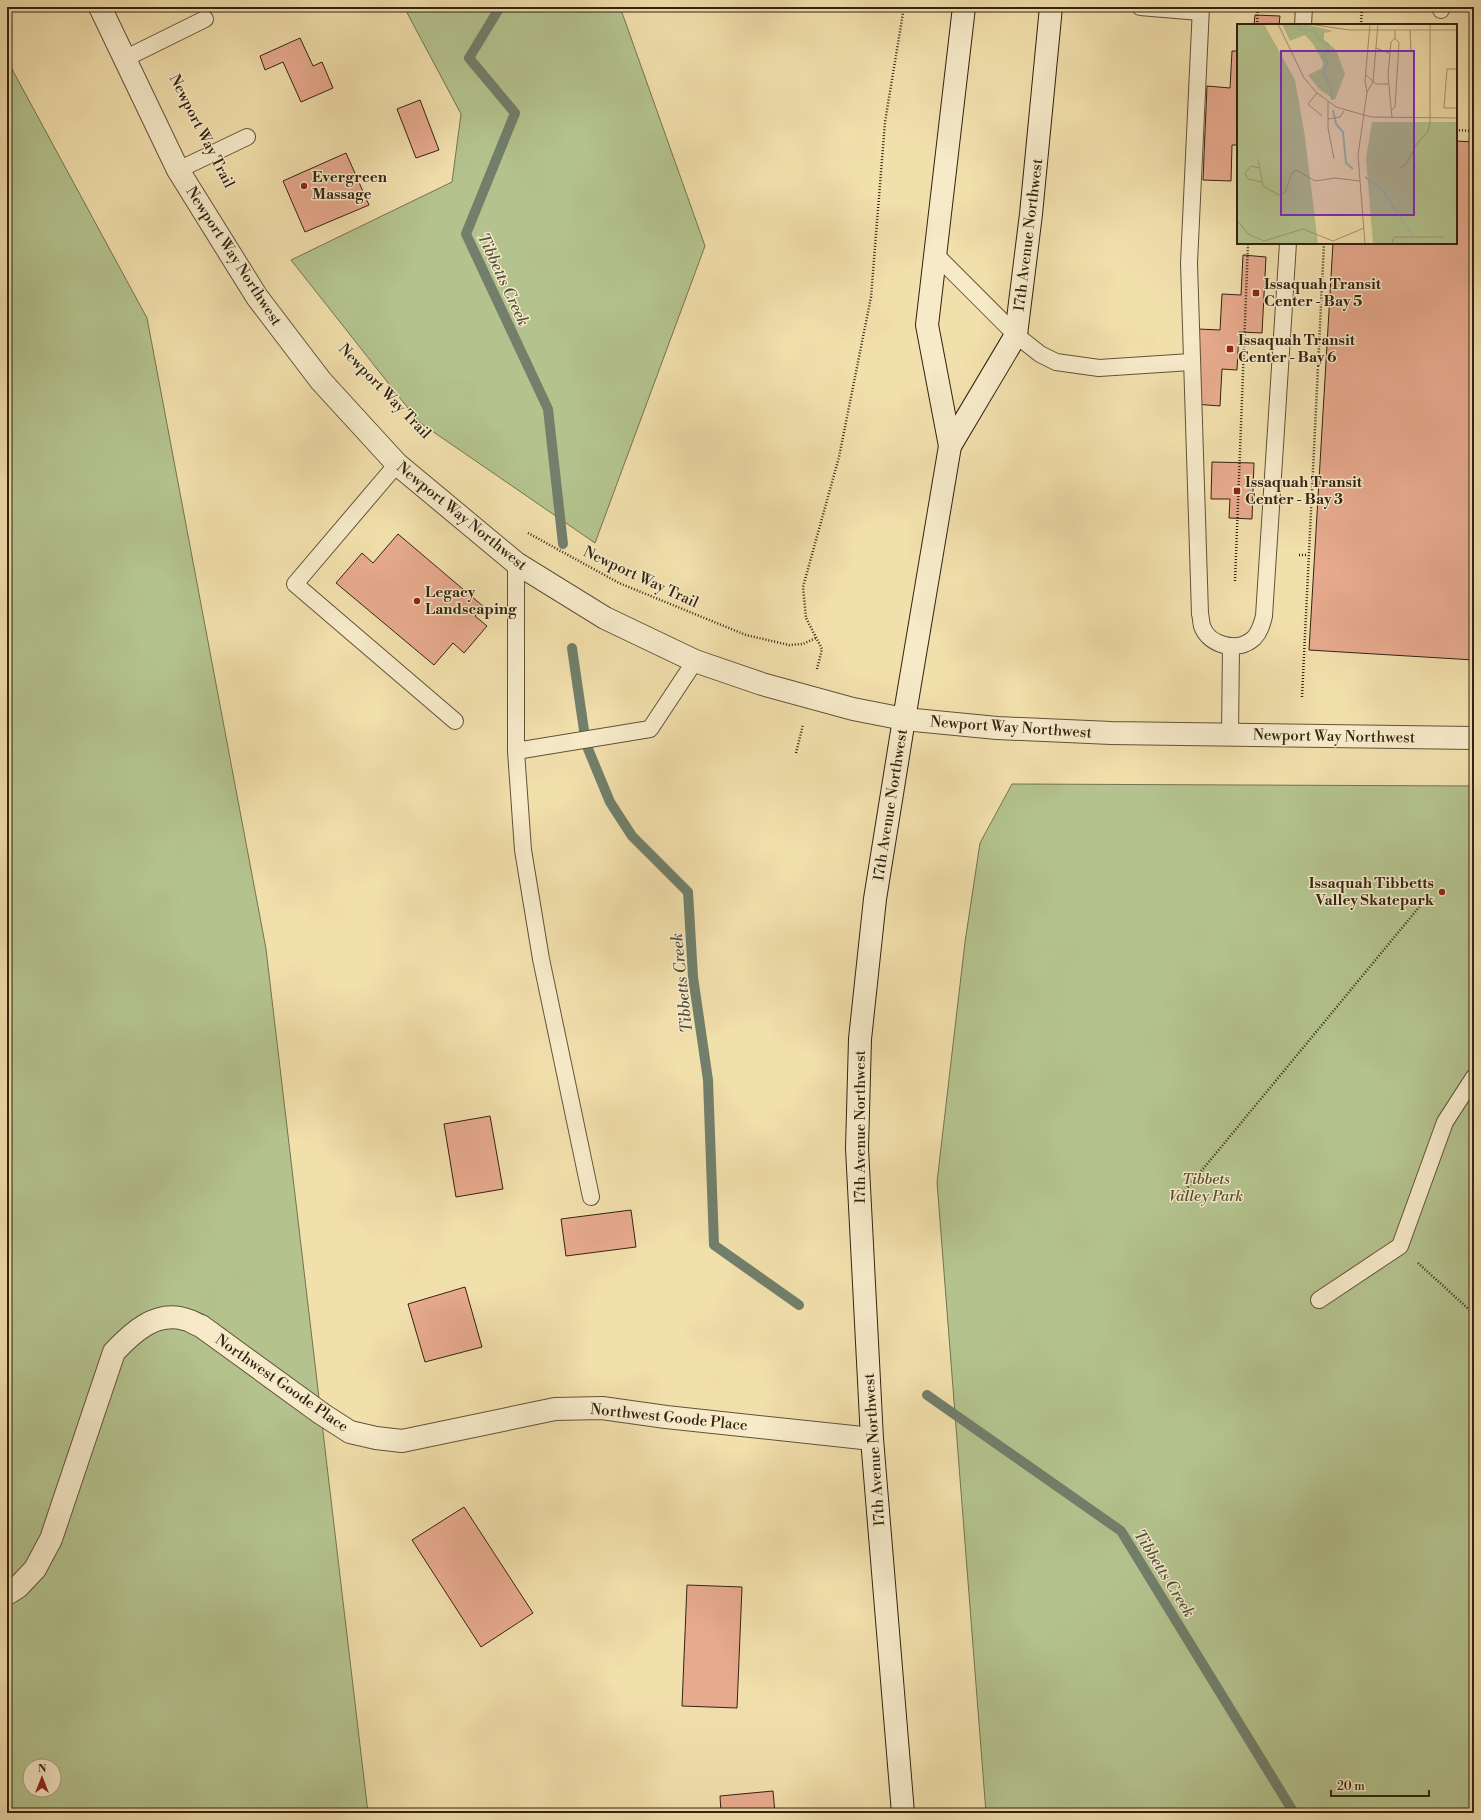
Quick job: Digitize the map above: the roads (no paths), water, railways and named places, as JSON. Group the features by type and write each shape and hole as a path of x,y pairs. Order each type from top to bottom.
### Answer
{"street":[{"name":"Newport Way Northwest","path":"100,7 178,170 257,297 321,380 398,464 516,564 605,618 695,661 762,684 853,709 904,719 997,728 1111,733 1474,738"},
{"name":"17th Avenue Northwest","path":"903,1813 872,1439 857,1148 860,1039 875,900 950,446 927,325 964,7"},
{"name":"17th Avenue Northwest","path":"950,446 1016,335 1031,214 1051,7"},
{"name":"Northwest Goode Place","path":"7,1594 18,1587 35,1569 51,1539 114,1352 133,1332 152,1322 167,1317 184,1319 201,1326 322,1414 350,1432 376,1438 402,1441 555,1409 602,1408 666,1417 872,1439"}],"lane":[{"path":"1140,7 1200,9 1189,263 1200,614 1202,626 1209,636 1219,644 1231,646 1243,645 1254,638 1261,628 1264,616 1288,244"},
{"path":"1303,24 1304,7"},
{"path":"124,59 205,19"},
{"path":"178,170 247,136"},
{"path":"936,255 1016,335 1040,354 1056,362 1099,368 1191,362"},
{"path":"398,464 295,584 455,721"},
{"path":"516,564 516,751 523,850 537,936 591,1197"},
{"path":"1230,735 1231,646"},
{"path":"516,751 650,729 695,661"},
{"path":"1319,1300 1400,1246 1446,1122 1474,1077"}],"waterway":[{"name":"Tibbetts Creek","path":"500,7 469,58 515,113 466,234 548,409 563,544"},
{"name":"Tibbetts Creek","path":"572,648 586,744 610,802 632,836 688,892 693,977 708,1080 714,1245 799,1305"},
{"name":"Tibbetts Creek","path":"927,1395 1121,1531 1294,1813"}],"place":[{"name":"Evergreen Massage","path":"304,186"},
{"name":"Issaquah Transit Center - Bay 5","path":"1256,293"},
{"name":"Issaquah Transit Center - Bay 6","path":"1230,349"},
{"name":"Issaquah Transit Center - Bay 3","path":"1237,491"},
{"name":"Legacy Landscaping","path":"417,601"},
{"name":"Issaquah Tibbetts Valley Skatepark","path":"1442,892"}],"park label":[{"name":"Tibbets Valley Park","path":"1206,1188"}]}
